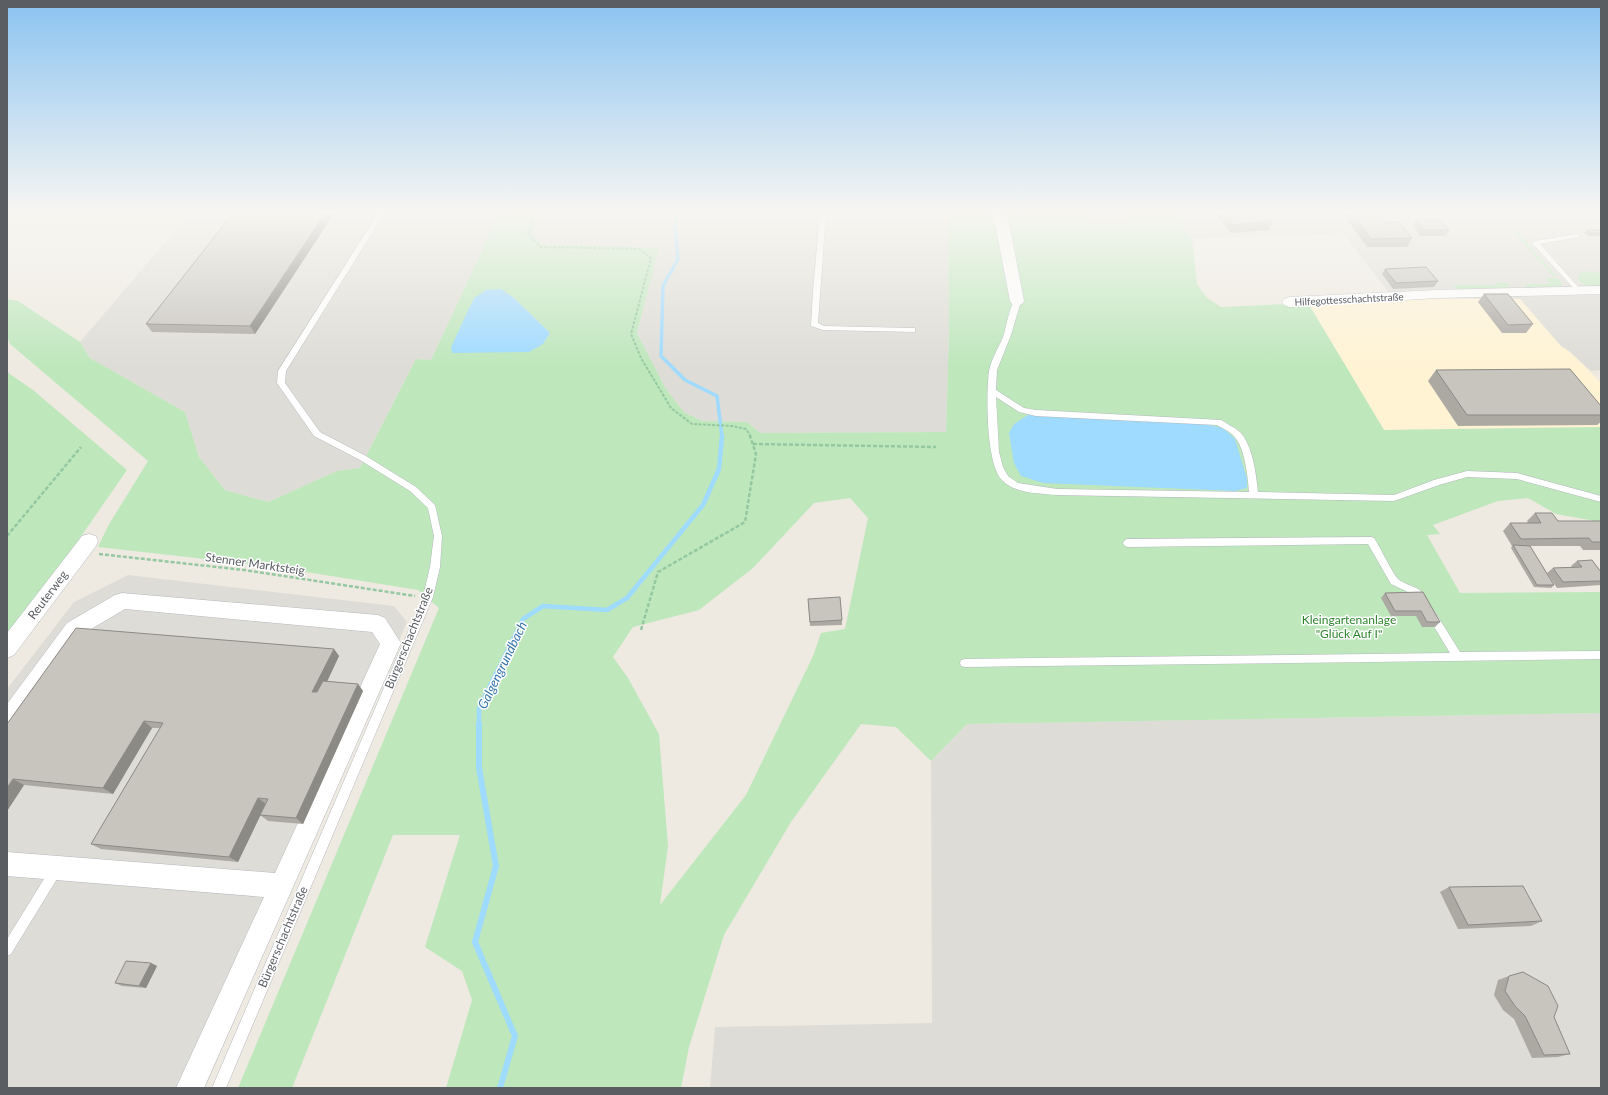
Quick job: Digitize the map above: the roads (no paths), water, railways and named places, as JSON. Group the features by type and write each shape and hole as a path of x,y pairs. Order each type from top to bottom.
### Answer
{"street":[{"path":"1010,263 1017,300"},
{"name":"Hilfegottesschachtstraße","path":"1289,302 1437,294 1601,290"},
{"name":"Reuterweg","path":"7,649 84,546"},
{"name":"Bürgerschachtstraße","path":"7,722 74,629 122,600 378,624 391,643 190,1088"},
{"name":"Bürgerschachtstraße","path":"7,864 281,886"}],"lane":[{"name":"Bürgerschachtstraße","path":"219,1088 428,597 436,568 438,536 432,507 413,489 363,458 317,434 281,383 282,371 350,263"},
{"path":"819,263 814,324 823,328 912,330"},
{"path":"1553,263 1579,291"},
{"path":"1017,300 1007,335 993,370 992,391 995,445 998,467 1005,478 1016,486 1056,492 1394,498 1437,482 1467,474 1517,476 1601,499"},
{"path":"992,391 1022,410 1036,413 1218,422 1233,429 1242,441 1254,487 1254,496"},
{"path":"1127,544 1371,540 1394,581 1413,590 1421,596 1457,656"},
{"path":"965,663 1601,655"},
{"path":"7,950 57,869"}],"water":[{"path":"501,289 514,298 550,333 543,344 529,352 452,353 451,347 474,298 486,290"},
{"path":"1028,415 1203,424 1223,428 1235,439 1247,479 1247,488 1235,491 1043,483 1021,476 1014,463 1009,433 1014,424"}],"waterway":[{"name":"Galgengrundbach","path":"676,263 663,286 661,356 685,380 717,396 722,437"},
{"name":"Galgengrundbach","path":"500,1088 515,1036 475,942 496,866 479,768 479,708 523,619 543,606 607,610 627,598 703,505 719,469 722,437"}],"park label":[{"name":"Kleingartenanlage \"Glück Auf I\"","path":"1349,627"}]}
